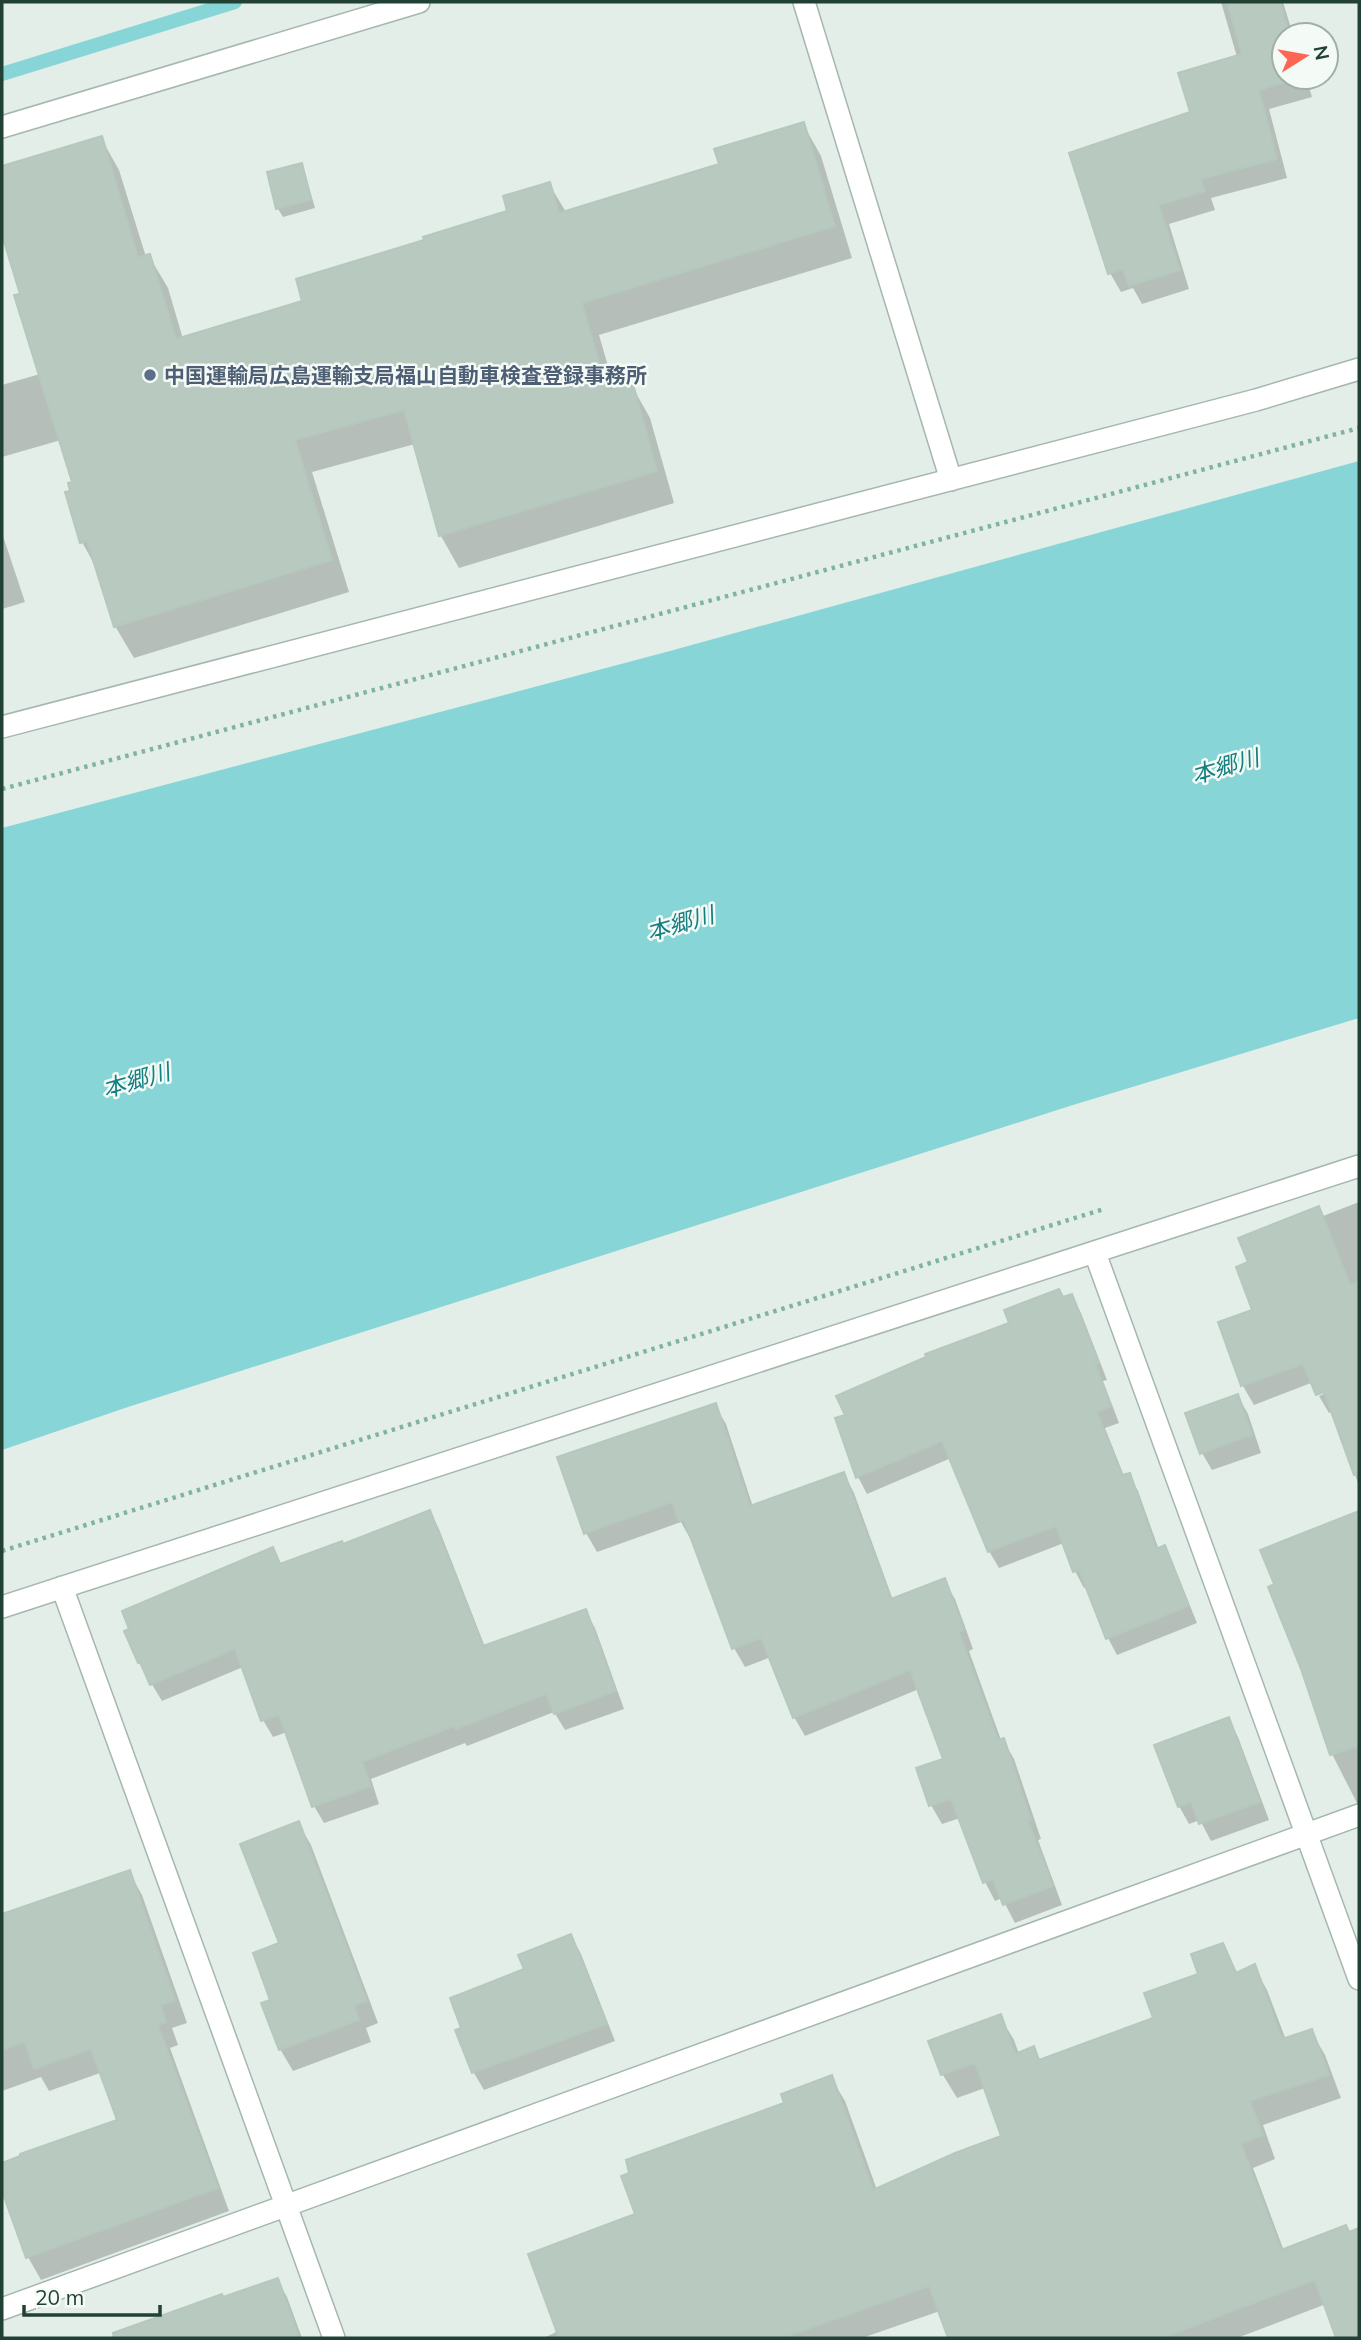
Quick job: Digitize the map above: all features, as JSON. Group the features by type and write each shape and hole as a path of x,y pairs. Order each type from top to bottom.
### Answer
{"street":[{"path":"2,127 419,2"},
{"path":"804,2 951,480"},
{"path":"2,727 1256,400 1359,369"},
{"path":"2,1607 1359,1166"},
{"path":"1095,1253 1359,1979"},
{"path":"62,1587 334,2338"},
{"path":"2,2309 1359,1815"}],"path":[{"path":"2,789 1359,428"},
{"path":"2,1551 1115,1206"}],"water":[{"name":"本郷川","path":"1359,461 1359,1018 1073,1105 128,1407 2,1450 2,828 670,651"}],"building":[{"path":"1227,2 1280,2 1285,21 1270,21 1270,87 1259,90 1277,159 1201,179 1205,191 1159,205 1180,270 1129,286 1123,269 1108,274 1069,153 1190,112 1178,73 1242,54"},
{"path":"804,122 835,226 582,303 607,391 633,384 657,471 439,536 404,410 295,440 332,560 114,627 87,541 80,543 65,492 70,491 68,483 72,482 14,295 20,294 2,235 2,166 102,136 138,257 150,254 176,339 302,301 296,279 424,240 423,237 507,211 503,196 550,182 559,213 719,164 714,149"},
{"path":"302,163 311,200 276,209 267,172"},
{"path":"1319,1206 1350,1285 1359,1281 1359,1474 1354,1475 1324,1392 1316,1395 1303,1364 1241,1386 1218,1322 1252,1310 1236,1267 1248,1262 1238,1238"},
{"path":"1059,1289 1063,1297 1072,1294 1099,1363 1095,1364 1111,1406 1097,1412 1122,1475 1130,1473 1156,1549 1165,1545 1189,1606 1106,1639 1079,1570 1073,1572 1056,1526 988,1552 942,1441 856,1478 835,1418 845,1415 836,1396 926,1357 925,1354 1009,1323 1004,1310"},
{"path":"1238,1394 1252,1435 1200,1454 1185,1413"},
{"path":"716,1403 750,1506 844,1472 891,1599 945,1578 964,1630 959,1632 998,1740 1004,1738 1031,1820 1028,1821 1053,1886 1003,1905 993,1879 983,1883 951,1799 929,1806 916,1768 943,1759 910,1670 793,1718 761,1638 732,1649 684,1520 679,1522 672,1502 584,1534 557,1457"},
{"path":"430,1510 483,1646 586,1609 616,1691 554,1714 546,1694 456,1729 454,1726 362,1762 371,1786 312,1807 279,1715 261,1721 235,1649 150,1685 124,1631 129,1629 122,1611 273,1547 280,1564 342,1541 343,1544"},
{"path":"1359,1511 1359,1746 1330,1755 1301,1669 1268,1587 1274,1584 1260,1550"},
{"path":"1229,1717 1260,1802 1199,1824 1191,1802 1178,1807 1154,1745"},
{"path":"299,1821 367,2001 354,2005 359,2020 279,2050 261,2003 270,2000 253,1953 279,1943 240,1844"},
{"path":"130,1870 175,2000 161,2005 166,2022 158,2025 218,2188 26,2258 2,2191 2,2163 20,2154 117,2120 91,2049 34,2069 25,2042 2,2050 2,1914"},
{"path":"571,1934 607,2024 472,2073 455,2030 461,2028 450,1998 524,1969 518,1955"},
{"path":"1223,1943 1236,1973 1255,1964 1282,2039 1312,2029 1329,2075 1250,2101 1263,2135 1241,2144 1281,2250 1346,2225 1349,2232 1359,2228 1359,2338 1336,2338 1315,2280 1162,2338 948,2338 929,2286 782,2338 559,2338 528,2254 635,2214 621,2176 629,2173 626,2160 784,2103 781,2094 832,2075 873,2190 955,2153 1001,2136 975,2063 941,2075 928,2041 1001,2014 1015,2054 1034,2046 1039,2060 1153,2018 1144,1993 1198,1974 1191,1954"},
{"path":"278,2278 299,2338 114,2338 113,2333 222,2294 223,2297"}],"waterway":[{"path":"2,74 235,2"}],"place":[{"name":"中国運輸局広島運輸支局福山自動車検査登録事務所","path":"150,375"}]}
